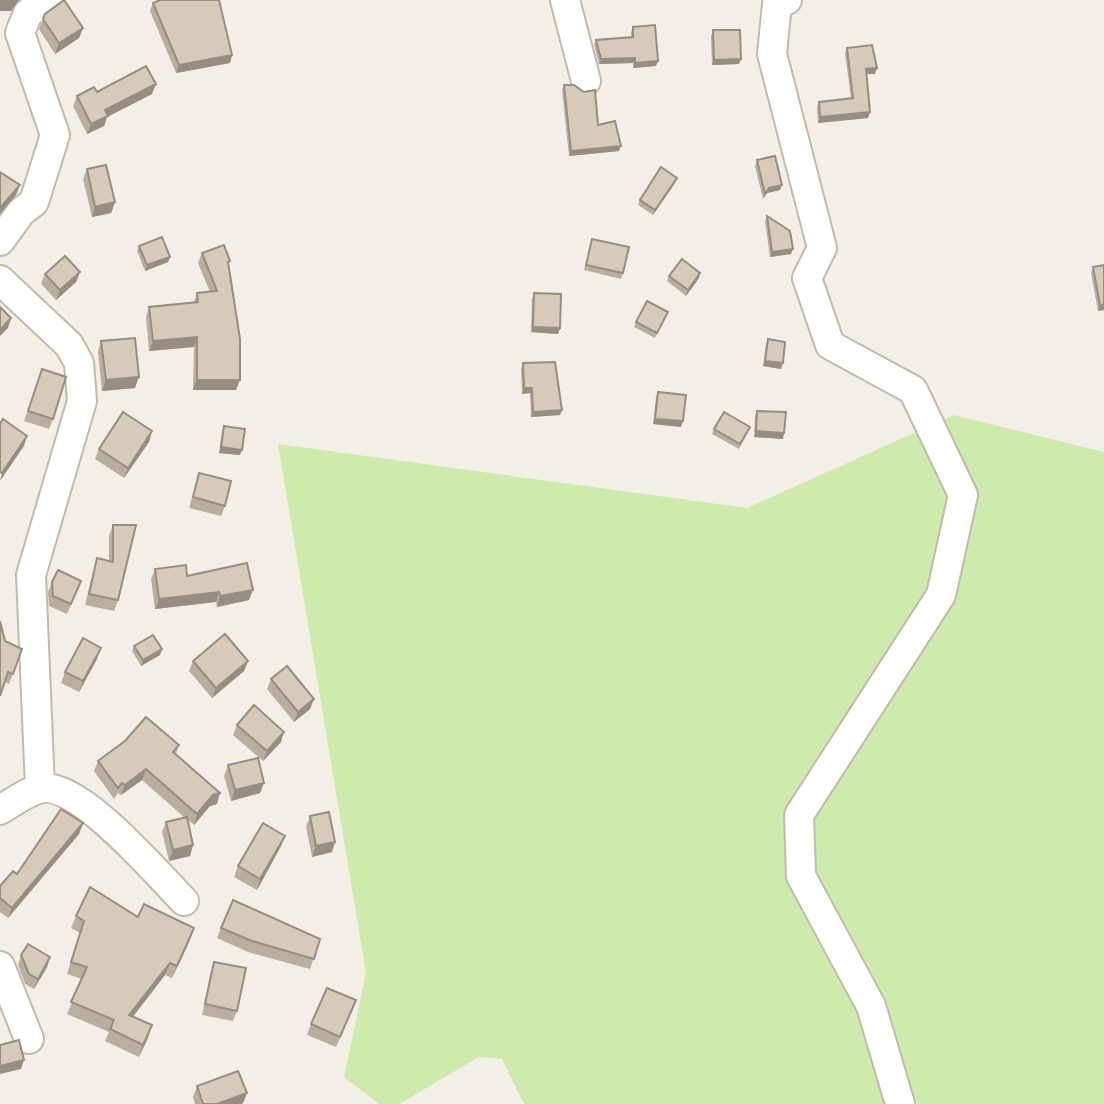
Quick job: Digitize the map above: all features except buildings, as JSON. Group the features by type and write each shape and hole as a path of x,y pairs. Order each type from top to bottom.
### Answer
{"street":[{"path":"0,241 21,212 34,202 55,135 20,33 28,13 48,0"},
{"path":"565,0 586,81"},
{"path":"787,0 777,5 772,54 822,248 807,278 822,323 831,345 913,390 963,495 941,595 799,815 801,876 871,1006 900,1104"},
{"path":"0,280 69,345 79,363 82,401 31,575 40,788"},
{"path":"0,810 40,788 63,792 96,811 184,901"},
{"path":"0,966 29,1039"}],"green space":[{"path":"954,415 1104,452 1104,1104 524,1104 502,1059 479,1057 399,1104 379,1104 344,1077 366,973 278,444 747,508"}]}
